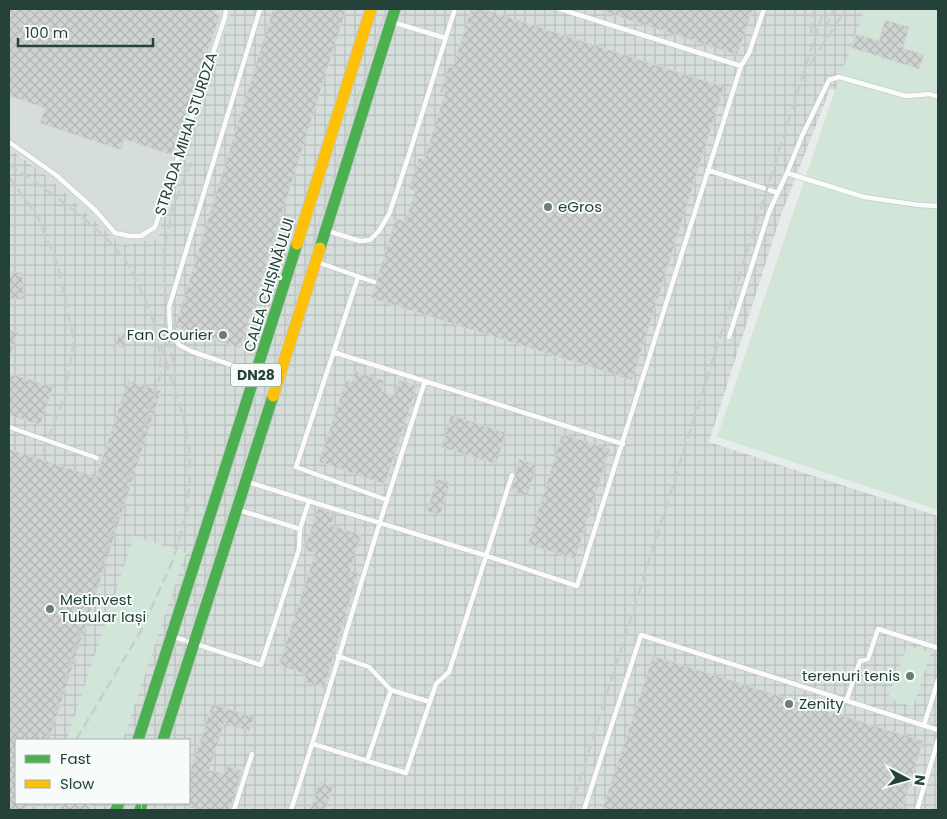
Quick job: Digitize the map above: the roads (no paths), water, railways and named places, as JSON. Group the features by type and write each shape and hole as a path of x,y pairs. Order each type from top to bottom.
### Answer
{"main road":[{"name":"CALEA CHIȘINĂULUI","path":"138,739 372,9"},
{"name":"DN28","path":"162,739 237,510 395,9"}],"lane":[{"name":"STRADA MIHAI STURDZA","path":"9,142 56,175 95,210 115,233 141,236 155,226 225,18 226,9"},
{"path":"257,373 193,352 179,345 170,330 169,307 260,9"},
{"path":"325,230 360,241 370,240 379,231 389,214 430,92 455,9"},
{"path":"560,9 741,66"},
{"path":"246,481 578,586 741,66 749,53 764,9"},
{"path":"390,21 445,38"},
{"path":"729,337 769,212 829,80 839,77 906,96 930,94 938,97"},
{"path":"708,170 778,193"},
{"path":"787,173 864,197 938,206"},
{"path":"315,262 374,282"},
{"path":"358,277 296,468 388,500"},
{"path":"333,352 623,444"},
{"path":"291,810 425,381"},
{"path":"9,427 97,458"},
{"path":"313,744 406,773 436,684 450,672 512,475"},
{"path":"171,636 261,665 299,549 300,529 309,501"},
{"path":"237,510 300,529"},
{"path":"847,700 860,661 868,660 878,629 938,648"},
{"path":"584,810 641,635 938,730"},
{"path":"338,656 369,666 391,690 430,702"},
{"path":"924,725 938,680"},
{"path":"367,761 391,690"},
{"path":"917,810 938,740"},
{"path":"234,810 252,754"}],"tram line":[{"path":"154,739 386,9"},
{"path":"131,810 134,804"},
{"path":"141,804 142,810"}],"railway":[{"path":"811,33 814,9"},
{"path":"570,810 824,9"},
{"path":"825,28 834,9"},
{"path":"811,63 846,9"},
{"path":"176,377 166,325 164,249 173,207 193,158"},
{"path":"9,164 51,193 92,225 116,249 133,274 153,320"},
{"path":"9,177 38,217 58,266 74,341 64,398 42,454"},
{"path":"46,739 160,376 160,354 153,320 184,419"},
{"path":"183,414 189,448 190,475 187,511"},
{"path":"77,739 142,629 173,560 189,505"},
{"path":"32,810 35,804"}],"place":[{"name":"eGros","path":"548,207"},
{"name":"Fan Courier","path":"223,335"},
{"name":"Metinvest Tubular Iași","path":"50,609"},
{"name":"terenuri tenis","path":"910,676"},
{"name":"Zenity","path":"789,704"}]}
